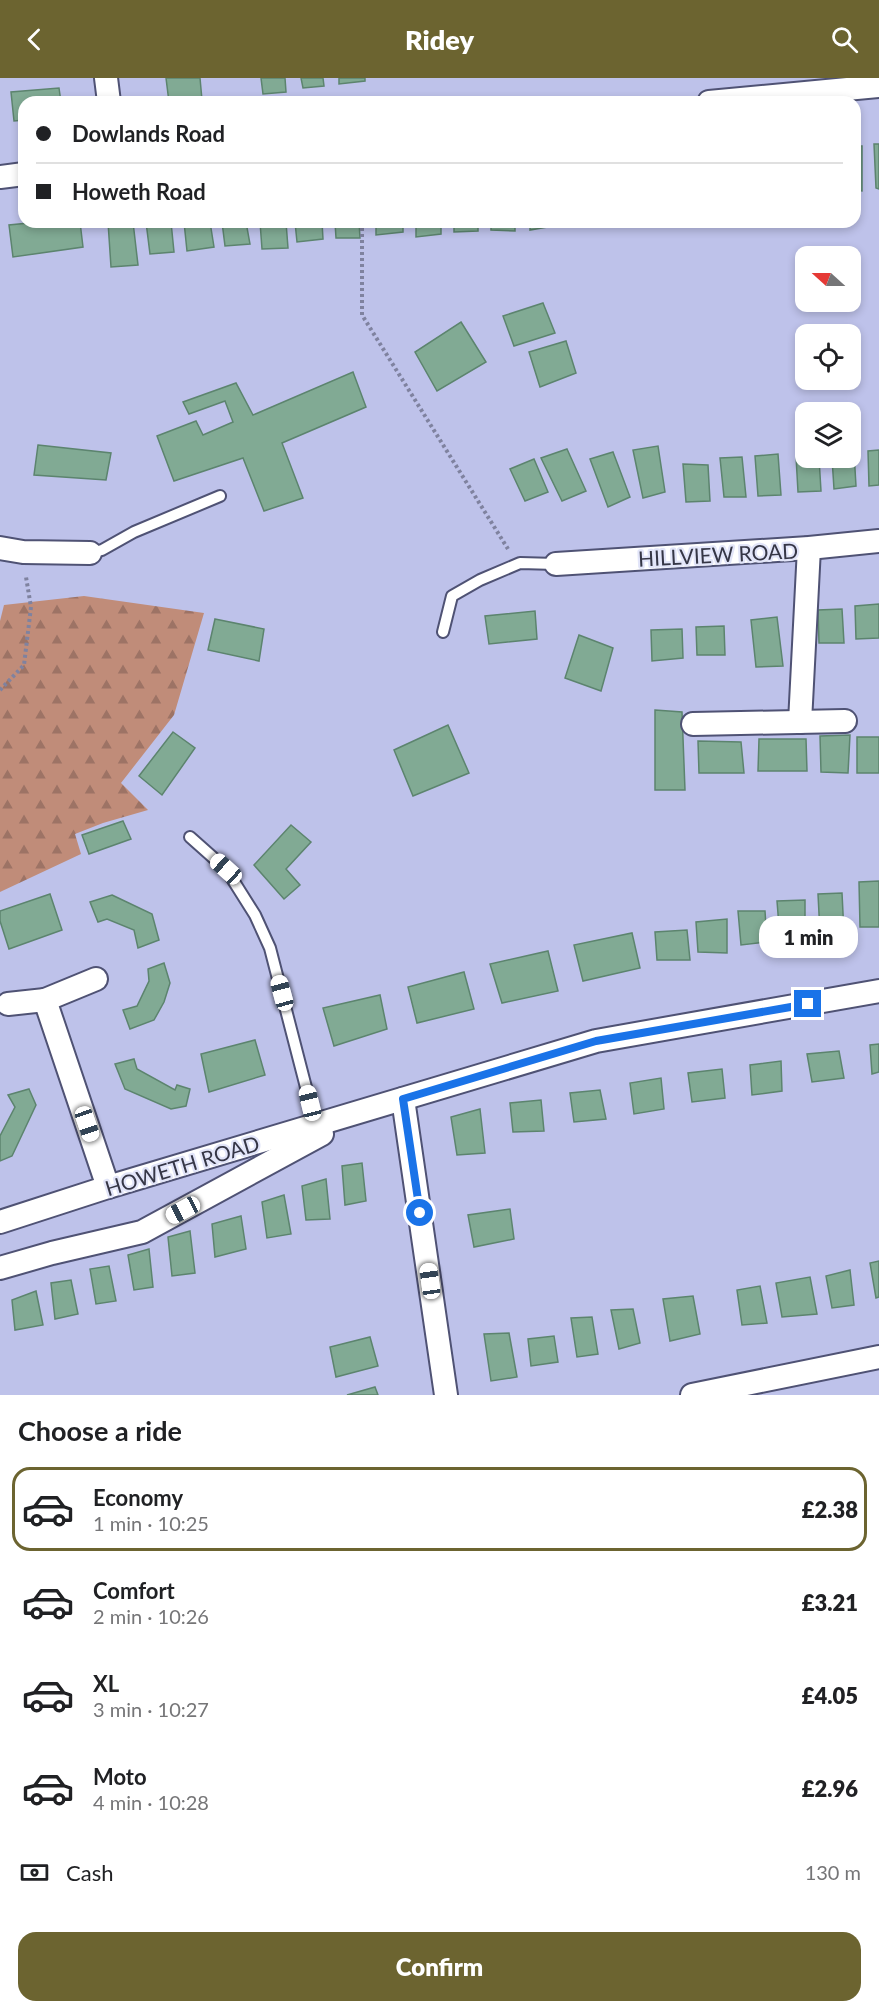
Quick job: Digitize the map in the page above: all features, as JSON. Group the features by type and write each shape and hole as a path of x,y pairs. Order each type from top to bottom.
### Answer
{"street":[{"path":"106,78 108,96"},
{"path":"773,96 879,86"},
{"path":"0,177 18,175"},
{"name":"HILLVIEW ROAD","path":"556,564 808,548 879,541"},
{"path":"0,548 23,552 90,552"},
{"path":"800,722 808,548"},
{"path":"693,724 845,721"},
{"path":"8,1004 45,1000 96,979"},
{"name":"HOWETH ROAD","path":"0,1222 108,1187 596,1041 879,991"},
{"path":"45,1000 108,1187"},
{"path":"403,1099 446,1395"},
{"name":"HOWETH ROAD","path":"0,1268 142,1232 365,1111"},
{"path":"692,1395 879,1357"}],"lane":[{"path":"90,552 102,550 134,531 220,496"},
{"path":"443,632 452,596 480,580 520,563 556,564"},
{"path":"190,837 226,869 255,915 270,948 316,1126"}],"path":[{"path":"362,228 362,315 436,432 479,506 508,550 520,563"},
{"path":"0,690 24,665 30,607 23,552"}],"green space":[{"path":"84,596 204,613 174,715 121,783 148,810 75,834 81,854 0,892 0,621 4,605"}],"building":[{"path":"166,78 200,78 202,96 168,96"},
{"path":"261,78 285,78 286,92 263,94"},
{"path":"301,78 323,78 324,86 303,88"},
{"path":"339,78 365,78 365,81 339,84"},
{"path":"59,88 60,96 18,96 18,121 14,121 11,92"},
{"path":"874,144 879,144 879,189 876,188"},
{"path":"861,146 862,146 861,191"},
{"path":"18,224 18,228 81,228 83,247 13,257 9,225"},
{"path":"108,228 134,228 138,265 111,267"},
{"path":"147,228 172,228 174,252 150,254"},
{"path":"185,228 211,228 214,247 187,251"},
{"path":"223,228 247,228 250,244 225,246"},
{"path":"260,228 286,228 288,248 262,249"},
{"path":"296,228 322,228 323,239 297,242"},
{"path":"335,228 359,228 360,238 336,238"},
{"path":"376,228 403,228 403,232 376,235"},
{"path":"416,228 441,228 441,234 416,237"},
{"path":"454,228 478,228 478,231 454,232"},
{"path":"491,228 515,228 515,231 491,230"},
{"path":"543,303 555,333 514,346 503,316"},
{"path":"461,322 486,362 437,391 415,352"},
{"path":"566,341 576,373 540,387 529,352"},
{"path":"353,372 366,407 282,443 303,498 264,511 243,458 174,481 157,436 196,421 203,435 233,422 225,401 189,414 183,402 236,383 253,415"},
{"path":"38,445 111,453 106,480 34,475"},
{"path":"658,446 665,492 643,498 633,450"},
{"path":"567,449 586,491 562,501 541,458"},
{"path":"879,450 879,485 869,486 868,451"},
{"path":"613,452 630,497 608,507 590,459"},
{"path":"778,454 781,495 758,496 755,456"},
{"path":"742,457 746,497 724,497 720,458"},
{"path":"534,459 548,492 525,501 510,469"},
{"path":"683,464 708,465 710,501 686,502"},
{"path":"797,468 820,468 821,491 798,492"},
{"path":"833,468 855,468 856,486 834,489"},
{"path":"879,604 879,638 856,639 855,606"},
{"path":"842,609 844,643 819,643 818,610"},
{"path":"535,611 537,639 489,644 485,616"},
{"path":"777,617 783,666 756,667 751,620"},
{"path":"215,619 264,629 259,661 208,650"},
{"path":"724,626 725,655 697,655 696,627"},
{"path":"682,629 683,658 652,661 651,630"},
{"path":"579,635 613,648 601,691 565,678"},
{"path":"655,710 682,712 685,790 655,790"},
{"path":"448,725 469,773 413,796 394,750"},
{"path":"173,732 195,748 162,795 139,776"},
{"path":"850,735 848,773 821,772 820,736"},
{"path":"857,737 879,737 879,773 857,773"},
{"path":"759,739 806,739 807,771 758,771"},
{"path":"698,741 741,742 744,773 699,773"},
{"path":"123,821 131,839 89,854 82,835"},
{"path":"291,825 311,842 286,869 300,885 284,899 254,865"},
{"path":"879,881 879,927 860,927 859,882"},
{"path":"842,893 844,933 820,933 818,894"},
{"path":"50,894 62,930 9,949 0,921 0,911"},
{"path":"112,895 152,914 159,940 138,948 134,930 107,919 98,922 90,902"},
{"path":"805,900 805,938 780,939 777,901"},
{"path":"738,911 765,911 767,942 741,945"},
{"path":"727,919 727,953 698,952 696,922"},
{"path":"687,930 690,960 657,960 655,932"},
{"path":"632,933 640,968 583,981 574,945"},
{"path":"548,951 558,991 502,1003 490,964"},
{"path":"164,963 170,983 164,1002 154,1020 130,1029 123,1010 137,1006 149,981 148,969"},
{"path":"464,972 474,1009 417,1023 408,987"},
{"path":"380,995 387,1029 334,1046 323,1008"},
{"path":"255,1040 265,1075 209,1092 201,1054"},
{"path":"879,1044 879,1072 872,1074 870,1045"},
{"path":"839,1051 844,1078 812,1082 807,1054"},
{"path":"134,1059 137,1069 175,1090 177,1085 190,1089 186,1106 171,1109 125,1089 115,1064"},
{"path":"781,1061 782,1091 752,1095 750,1065"},
{"path":"722,1069 725,1098 692,1102 688,1073"},
{"path":"661,1078 664,1109 634,1114 630,1083"},
{"path":"29,1089 36,1105 12,1156 0,1161 0,1136 15,1107 8,1095"},
{"path":"600,1090 606,1119 574,1122 570,1093"},
{"path":"541,1100 544,1131 513,1132 510,1103"},
{"path":"480,1109 485,1153 457,1155 451,1117"},
{"path":"362,1163 366,1201 345,1205 342,1166"},
{"path":"326,1179 330,1219 306,1220 302,1186"},
{"path":"284,1195 291,1234 267,1238 262,1202"},
{"path":"510,1209 514,1239 474,1247 468,1215"},
{"path":"241,1216 246,1249 215,1257 212,1224"},
{"path":"190,1231 195,1273 172,1276 168,1237"},
{"path":"149,1249 153,1287 134,1290 128,1255"},
{"path":"879,1261 879,1297 876,1298 870,1263"},
{"path":"109,1266 116,1301 96,1304 90,1269"},
{"path":"850,1270 854,1305 832,1308 826,1276"},
{"path":"810,1277 817,1314 782,1317 776,1283"},
{"path":"71,1280 78,1314 55,1319 51,1283"},
{"path":"760,1286 767,1323 742,1325 737,1290"},
{"path":"36,1291 43,1325 15,1330 12,1300"},
{"path":"693,1296 700,1334 670,1341 663,1299"},
{"path":"633,1309 640,1343 619,1349 611,1310"},
{"path":"592,1317 598,1354 577,1357 571,1318"},
{"path":"509,1333 517,1377 491,1381 484,1334"},
{"path":"554,1336 558,1362 531,1366 528,1339"},
{"path":"370,1337 378,1366 336,1377 330,1347"},
{"path":"375,1387 378,1395 347,1395"}],"route":[{"path":"420,1213 403,1099 596,1041 808,1004"}]}
